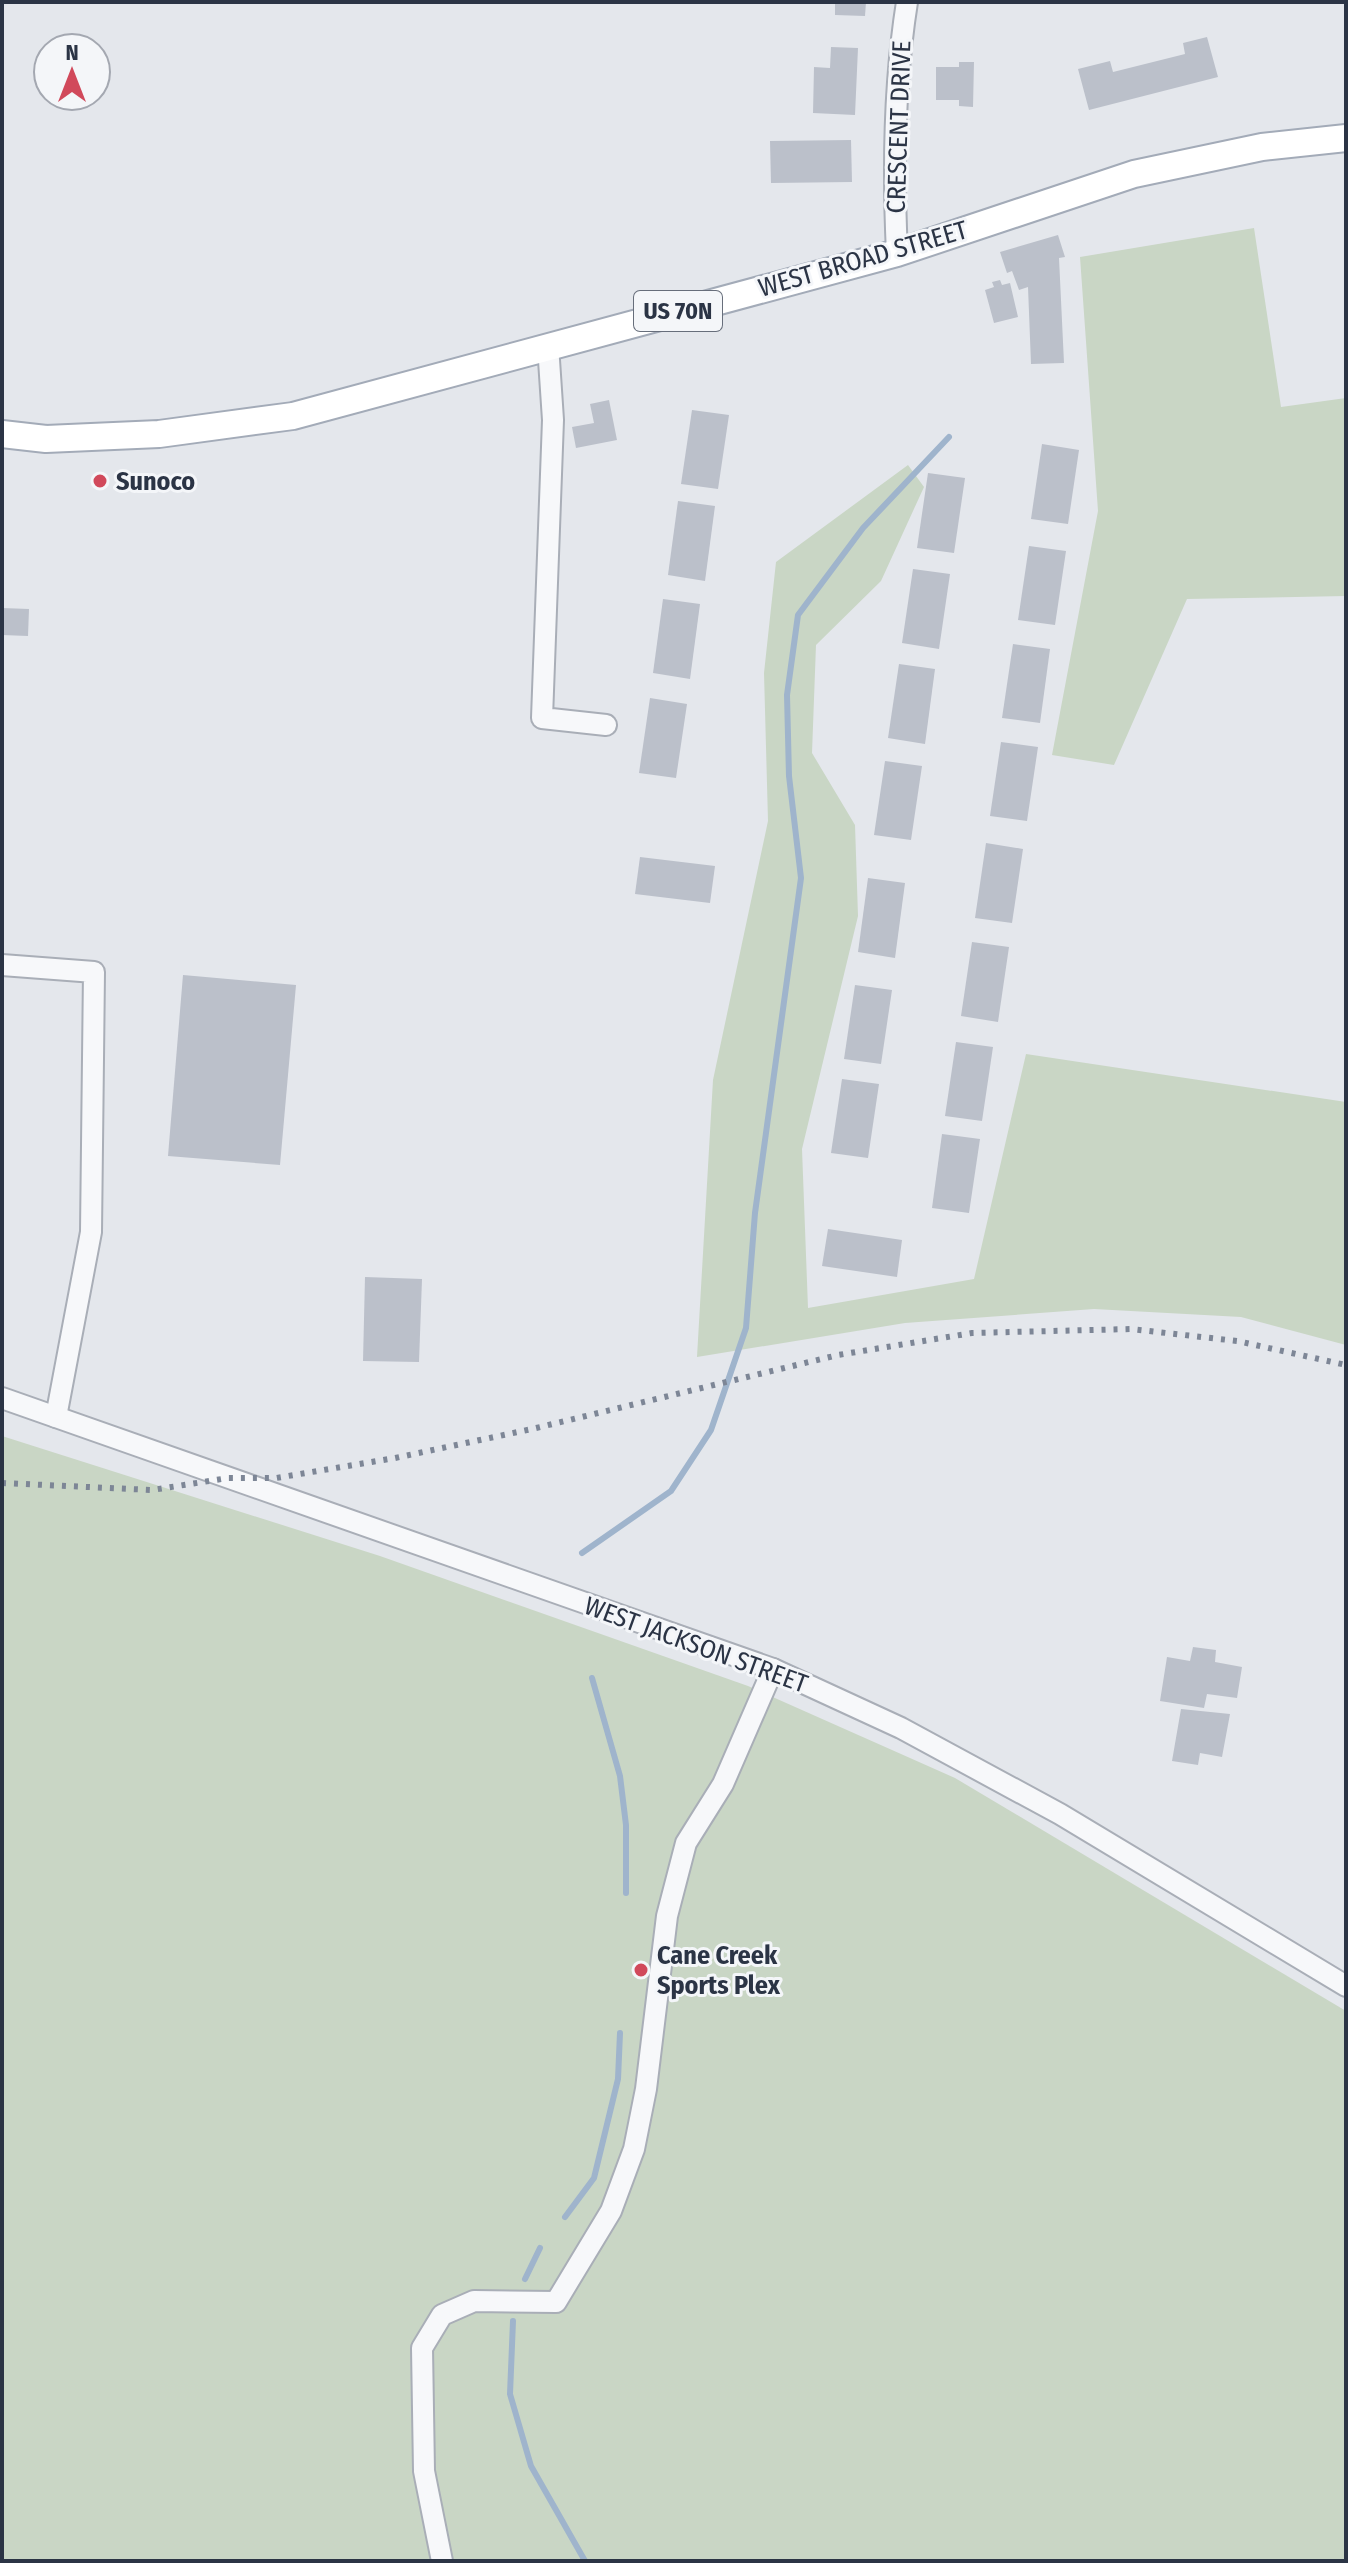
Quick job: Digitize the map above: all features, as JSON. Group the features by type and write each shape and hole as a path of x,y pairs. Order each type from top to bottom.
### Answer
{"main road":[{"name":"WEST BROAD STREET","path":"2,434 46,439 159,434 293,416 897,253 1134,174 1262,147 1346,138"}],"street":[{"name":"CRESCENT DRIVE","path":"897,253 894,201 900,46 907,2"},
{"path":"548,345 553,420 542,718 606,725"},
{"path":"2,965 94,972 91,1232 56,1417"},
{"name":"WEST JACKSON STREET","path":"2,1398 773,1669 901,1728 1060,1814 1346,1986"},
{"path":"442,2561 424,2471 422,2348 442,2315 474,2301 556,2302 611,2211 634,2149 646,2089 667,1916 686,1843 723,1784 773,1669"}],"green space":[{"path":"1254,228 1281,407 1346,398 1346,596 1187,599 1114,765 1052,755 1098,511 1080,257"},
{"path":"908,465 924,487 881,581 816,645 812,753 855,825 858,916 802,1149 808,1308 974,1279 1026,1054 1346,1102 1346,1345 1241,1317 1094,1309 905,1323 697,1357 713,1080 768,821 764,673 776,562"},
{"name":"Cane Creek Sports Plex","path":"2,1436 380,1556 748,1686 955,1778 1346,2011 1346,2561 2,2561"}],"building":[{"path":"835,2 866,2 865,16 835,15"},
{"path":"1207,37 1218,77 1089,110 1078,69 1110,61 1113,72 1185,54 1183,43"},
{"path":"831,47 858,48 855,115 813,113 814,67 830,68"},
{"path":"959,62 974,62 973,107 959,106 959,100 936,100 936,67 959,67"},
{"path":"851,140 852,182 771,183 770,141"},
{"path":"1058,235 1065,257 1059,258 1064,363 1031,364 1028,287 1019,290 1012,271 1007,273 1000,252"},
{"path":"1000,280 1002,285 1010,283 1018,317 994,323 985,290 994,287 992,282"},
{"path":"609,400 617,440 576,448 572,427 594,423 590,404"},
{"path":"692,410 729,415 718,489 681,484"},
{"path":"1042,444 1079,450 1068,524 1031,519"},
{"path":"928,473 965,478 954,553 917,548"},
{"path":"678,501 715,506 705,581 668,575"},
{"path":"1029,546 1066,551 1055,625 1018,620"},
{"path":"913,569 950,574 939,649 902,643"},
{"path":"663,599 700,604 690,679 653,673"},
{"path":"2,608 29,609 28,636 2,635"},
{"path":"1013,644 1050,649 1040,723 1002,718"},
{"path":"899,664 935,669 925,744 888,738"},
{"path":"650,698 687,704 676,778 639,773"},
{"path":"1001,742 1038,747 1027,821 990,816"},
{"path":"885,761 922,766 911,840 874,835"},
{"path":"986,843 1023,849 1012,923 975,918"},
{"path":"640,857 715,866 710,903 635,894"},
{"path":"868,878 905,883 895,958 858,952"},
{"path":"972,942 1009,947 998,1022 961,1016"},
{"path":"183,975 296,985 280,1165 168,1156"},
{"path":"855,985 892,990 881,1064 844,1059"},
{"path":"956,1042 993,1047 982,1121 945,1116"},
{"path":"842,1079 879,1084 868,1158 831,1153"},
{"path":"942,1134 980,1139 969,1213 932,1208"},
{"path":"828,1229 902,1240 897,1277 822,1266"},
{"path":"365,1277 422,1279 419,1362 363,1361"},
{"path":"1193,1647 1216,1650 1215,1662 1242,1667 1237,1698 1207,1694 1204,1708 1160,1701 1167,1657 1190,1661"},
{"path":"1181,1709 1230,1714 1222,1757 1200,1753 1198,1765 1172,1761"}],"waterway":[{"path":"582,1553 671,1491 711,1430 746,1328 755,1213 801,878 789,776 787,695 798,615 863,528 949,437"},
{"path":"592,1678 620,1776 626,1825 626,1893"},
{"path":"565,2217 594,2178 618,2079 620,2033"},
{"path":"525,2279 540,2248"},
{"path":"513,2321 510,2394 531,2466 585,2561"}],"railway":[{"path":"2,1483 152,1490 228,1478 276,1478 395,1458 532,1429 838,1355 972,1333 1131,1329 1237,1341 1346,1365"}],"place":[{"name":"Sunoco","path":"100,481"},
{"name":"Cane Creek Sports Plex","path":"641,1970"}]}
